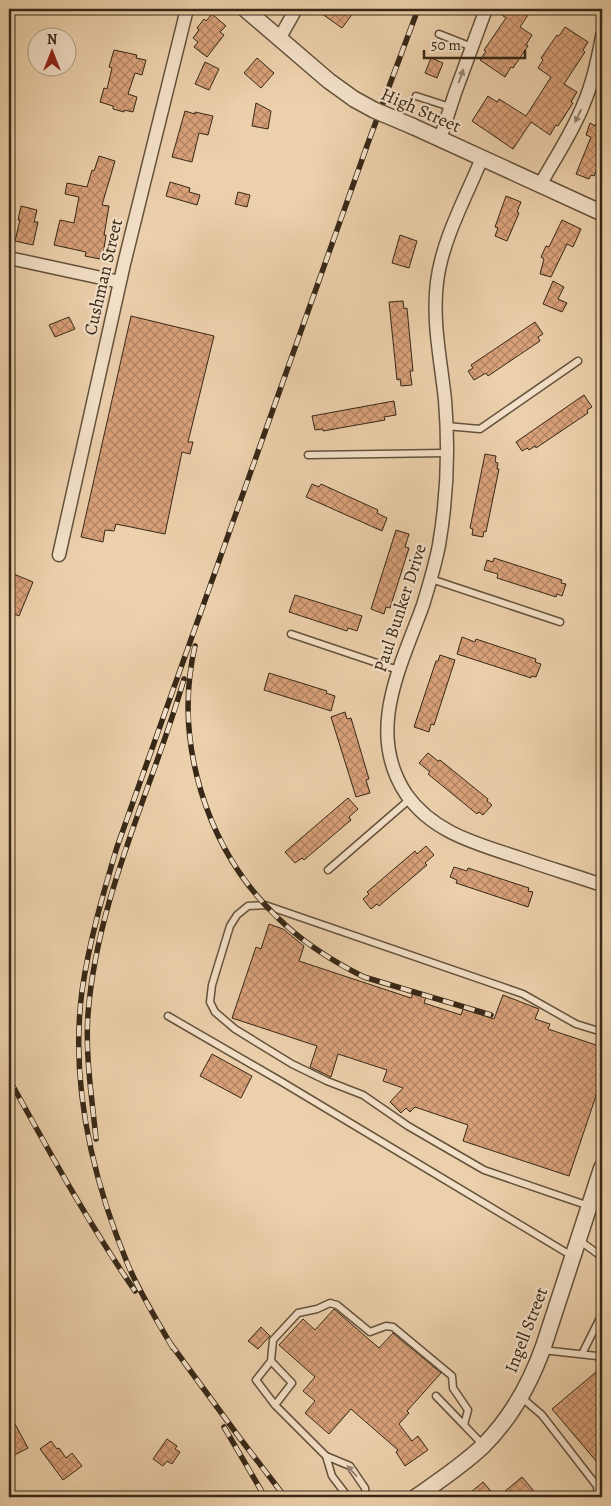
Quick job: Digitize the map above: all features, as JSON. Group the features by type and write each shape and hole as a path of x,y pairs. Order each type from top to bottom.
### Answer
{"street":[{"name":"Cushman Street","path":"59,555 120,282 187,9"},
{"name":"High Street","path":"244,9 329,81 354,99 374,110 602,213"},
{"path":"280,38 296,9"},
{"path":"440,139 486,9"},
{"path":"540,184 571,131 584,103 593,77 602,36"},
{"name":"Paul Bunker Drive","path":"482,158 453,226 437,280 437,338 445,400 446,482 438,547 431,579 398,670 389,706 387,738 389,754 399,782 410,798 418,808 448,832 471,843 602,886"},
{"path":"9,258 120,282"},
{"name":"Ingell Street","path":"416,1497 483,1445 502,1424 520,1396 537,1364 602,1167"}],"lane":[{"path":"438,34 472,47"},
{"path":"416,96 450,108"},
{"path":"446,426 480,429 578,361"},
{"path":"308,455 446,453"},
{"path":"431,579 560,622"},
{"path":"291,634 398,670"},
{"path":"328,870 410,798"},
{"path":"589,1206 484,1170 408,1126 363,1095 327,1081 292,1064 235,1029 215,1012 210,1002 212,985 230,926 236,914 248,906 265,905 523,994 576,1024 602,1032"},
{"path":"168,1016 572,1256"},
{"path":"578,1240 602,1257"},
{"path":"366,1497 365,1488 350,1466 326,1456 275,1405 256,1380 271,1361 273,1340 298,1314 330,1303 337,1305 370,1332 386,1326 393,1327 452,1376 453,1388 468,1410 464,1424"},
{"path":"582,1354 602,1314"},
{"path":"542,1350 596,1356 602,1362"},
{"path":"271,1361 292,1383 275,1405"},
{"path":"436,1396 483,1445"},
{"path":"520,1396 542,1416 566,1447 596,1486 598,1497"},
{"path":"326,1456 332,1476 348,1497"}],"building":[{"path":"315,9 356,9 342,28"},
{"path":"494,9 532,9 520,27 532,35 526,45 528,46 505,77 480,60 486,51 484,50 506,18"},
{"path":"212,14 226,26 220,32 224,35 207,57 194,47 198,42 193,38 199,30 197,28 204,19 206,21"},
{"path":"565,27 588,42 583,50 585,52 564,84 577,92 571,102 573,103 550,135 531,122 513,149 472,121 488,96 497,102 499,99 526,116 551,77 538,68 543,60 541,58"},
{"path":"114,50 137,55 136,58 146,60 142,75 135,73 128,94 137,97 133,112 113,109 113,106 100,102 104,88 107,89 112,68 109,67"},
{"path":"257,58 274,73 261,88 244,73"},
{"path":"431,58 443,63 437,78 425,73"},
{"path":"205,62 219,69 209,90 195,84"},
{"path":"256,103 271,111 268,129 252,126"},
{"path":"602,110 602,145 599,153 602,156 594,176 591,175 589,179 576,174 591,137 586,135 590,123 595,126"},
{"path":"185,111 213,116 208,135 199,133 192,162 172,157"},
{"path":"99,156 115,161 102,205 109,206 103,255 100,255 100,259 85,256 86,252 54,245 60,220 74,223 79,197 65,194 67,183 87,187"},
{"path":"170,182 190,188 189,192 200,195 197,205 166,196"},
{"path":"238,192 250,195 247,207 235,204"},
{"path":"506,196 521,202 517,212 519,213 507,241 495,236 498,228 495,227"},
{"path":"21,206 37,210 34,222 38,222 33,245 15,241"},
{"path":"562,220 581,229 573,247 567,244 551,277 540,274 544,259 541,257 546,246 549,247"},
{"path":"400,235 417,241 409,268 392,263"},
{"path":"553,281 564,287 558,299 567,303 562,312 543,304"},
{"path":"403,301 404,309 407,308 413,371 410,371 412,385 401,386 400,379 397,380 389,302"},
{"path":"131,316 214,336 188,442 193,442 190,454 182,452 165,534 116,524 114,531 105,530 103,542 81,537"},
{"path":"69,317 75,329 55,337 49,325"},
{"path":"535,322 543,334 538,337 540,341 488,376 486,373 474,380 468,371 473,368 471,365"},
{"path":"584,395 592,407 587,410 588,413 536,448 535,446 529,450 527,448 522,451 516,442"},
{"path":"394,401 396,415 384,417 385,420 323,431 323,429 315,430 312,416"},
{"path":"485,454 496,456 495,462 498,463 497,469 499,469 486,532 484,531 483,537 472,535 473,529 470,528"},
{"path":"312,484 319,487 321,484 378,510 377,513 387,518 382,531 306,497"},
{"path":"396,530 409,534 405,547 409,548 390,608 386,607 384,614 371,609"},
{"path":"494,558 562,580 561,583 566,584 562,596 557,594 556,597 497,578 498,574 484,570 487,560 493,562"},
{"path":"9,572 33,582 19,616 9,612"},
{"path":"295,595 362,616 357,631 348,628 347,631 289,612"},
{"path":"462,637 475,642 476,639 536,659 535,662 541,664 536,677 531,676 531,678 457,654"},
{"path":"440,655 455,660 434,725 431,724 429,732 414,727 436,661 438,661"},
{"path":"269,673 327,691 326,693 335,696 331,711 264,690"},
{"path":"345,712 347,719 351,718 369,779 366,780 370,793 356,797 331,717"},
{"path":"428,753 438,761 440,760 488,799 487,801 492,805 483,815 479,812 477,814 428,774 430,772 419,763"},
{"path":"348,798 358,809 349,817 351,820 304,860 302,858 295,863 285,852"},
{"path":"426,846 434,855 425,863 427,865 379,906 377,904 371,909 363,899 369,894 367,892 415,851 417,854"},
{"path":"454,867 467,871 468,868 529,888 528,891 533,892 528,907 456,883 457,880 450,877"},
{"path":"269,924 283,929 304,946 299,961 411,998 413,993 426,997 424,1003 461,1015 463,1009 494,1019 503,995 539,1009 535,1019 550,1024 548,1029 602,1047 602,1078 569,1176 463,1141 468,1125 415,1107 410,1112 406,1108 401,1113 390,1102 403,1088 383,1081 387,1070 338,1054 331,1077 310,1067 317,1046 232,1018 256,947 261,949"},
{"path":"212,1054 252,1076 241,1098 200,1076"},
{"path":"334,1309 379,1348 393,1333 441,1373 407,1411 409,1413 399,1424 412,1441 418,1436 428,1450 405,1466 396,1452 398,1450 351,1409 329,1434 305,1413 315,1401 303,1391 315,1377 279,1345 303,1319 315,1330"},
{"path":"261,1327 270,1336 258,1349 248,1341"},
{"path":"602,1367 602,1468 552,1409"},
{"path":"9,1413 28,1448 9,1458"},
{"path":"167,1439 177,1446 175,1449 180,1452 172,1464 167,1461 163,1466 153,1459"},
{"path":"51,1441 66,1458 72,1453 82,1466 63,1480 40,1449"},
{"path":"522,1477 539,1497 498,1497"},
{"path":"483,1482 496,1497 465,1497"}],"railway":[{"path":"173,1348 143,1296 115,1233 104,1199 87,1131 79,1061 79,1026 88,954 117,847 368,143 418,9"},
{"path":"195,646 189,682 189,719 193,756 201,792 214,826 231,859 252,890 297,935 329,958 352,971 364,977 491,1015"},
{"path":"96,1139 87,1045 88,1014 93,971 102,928 127,844 184,679"},
{"path":"9,1079 85,1213 135,1291"},
{"path":"170,1343 285,1497"},
{"path":"224,1427 265,1497"}]}
